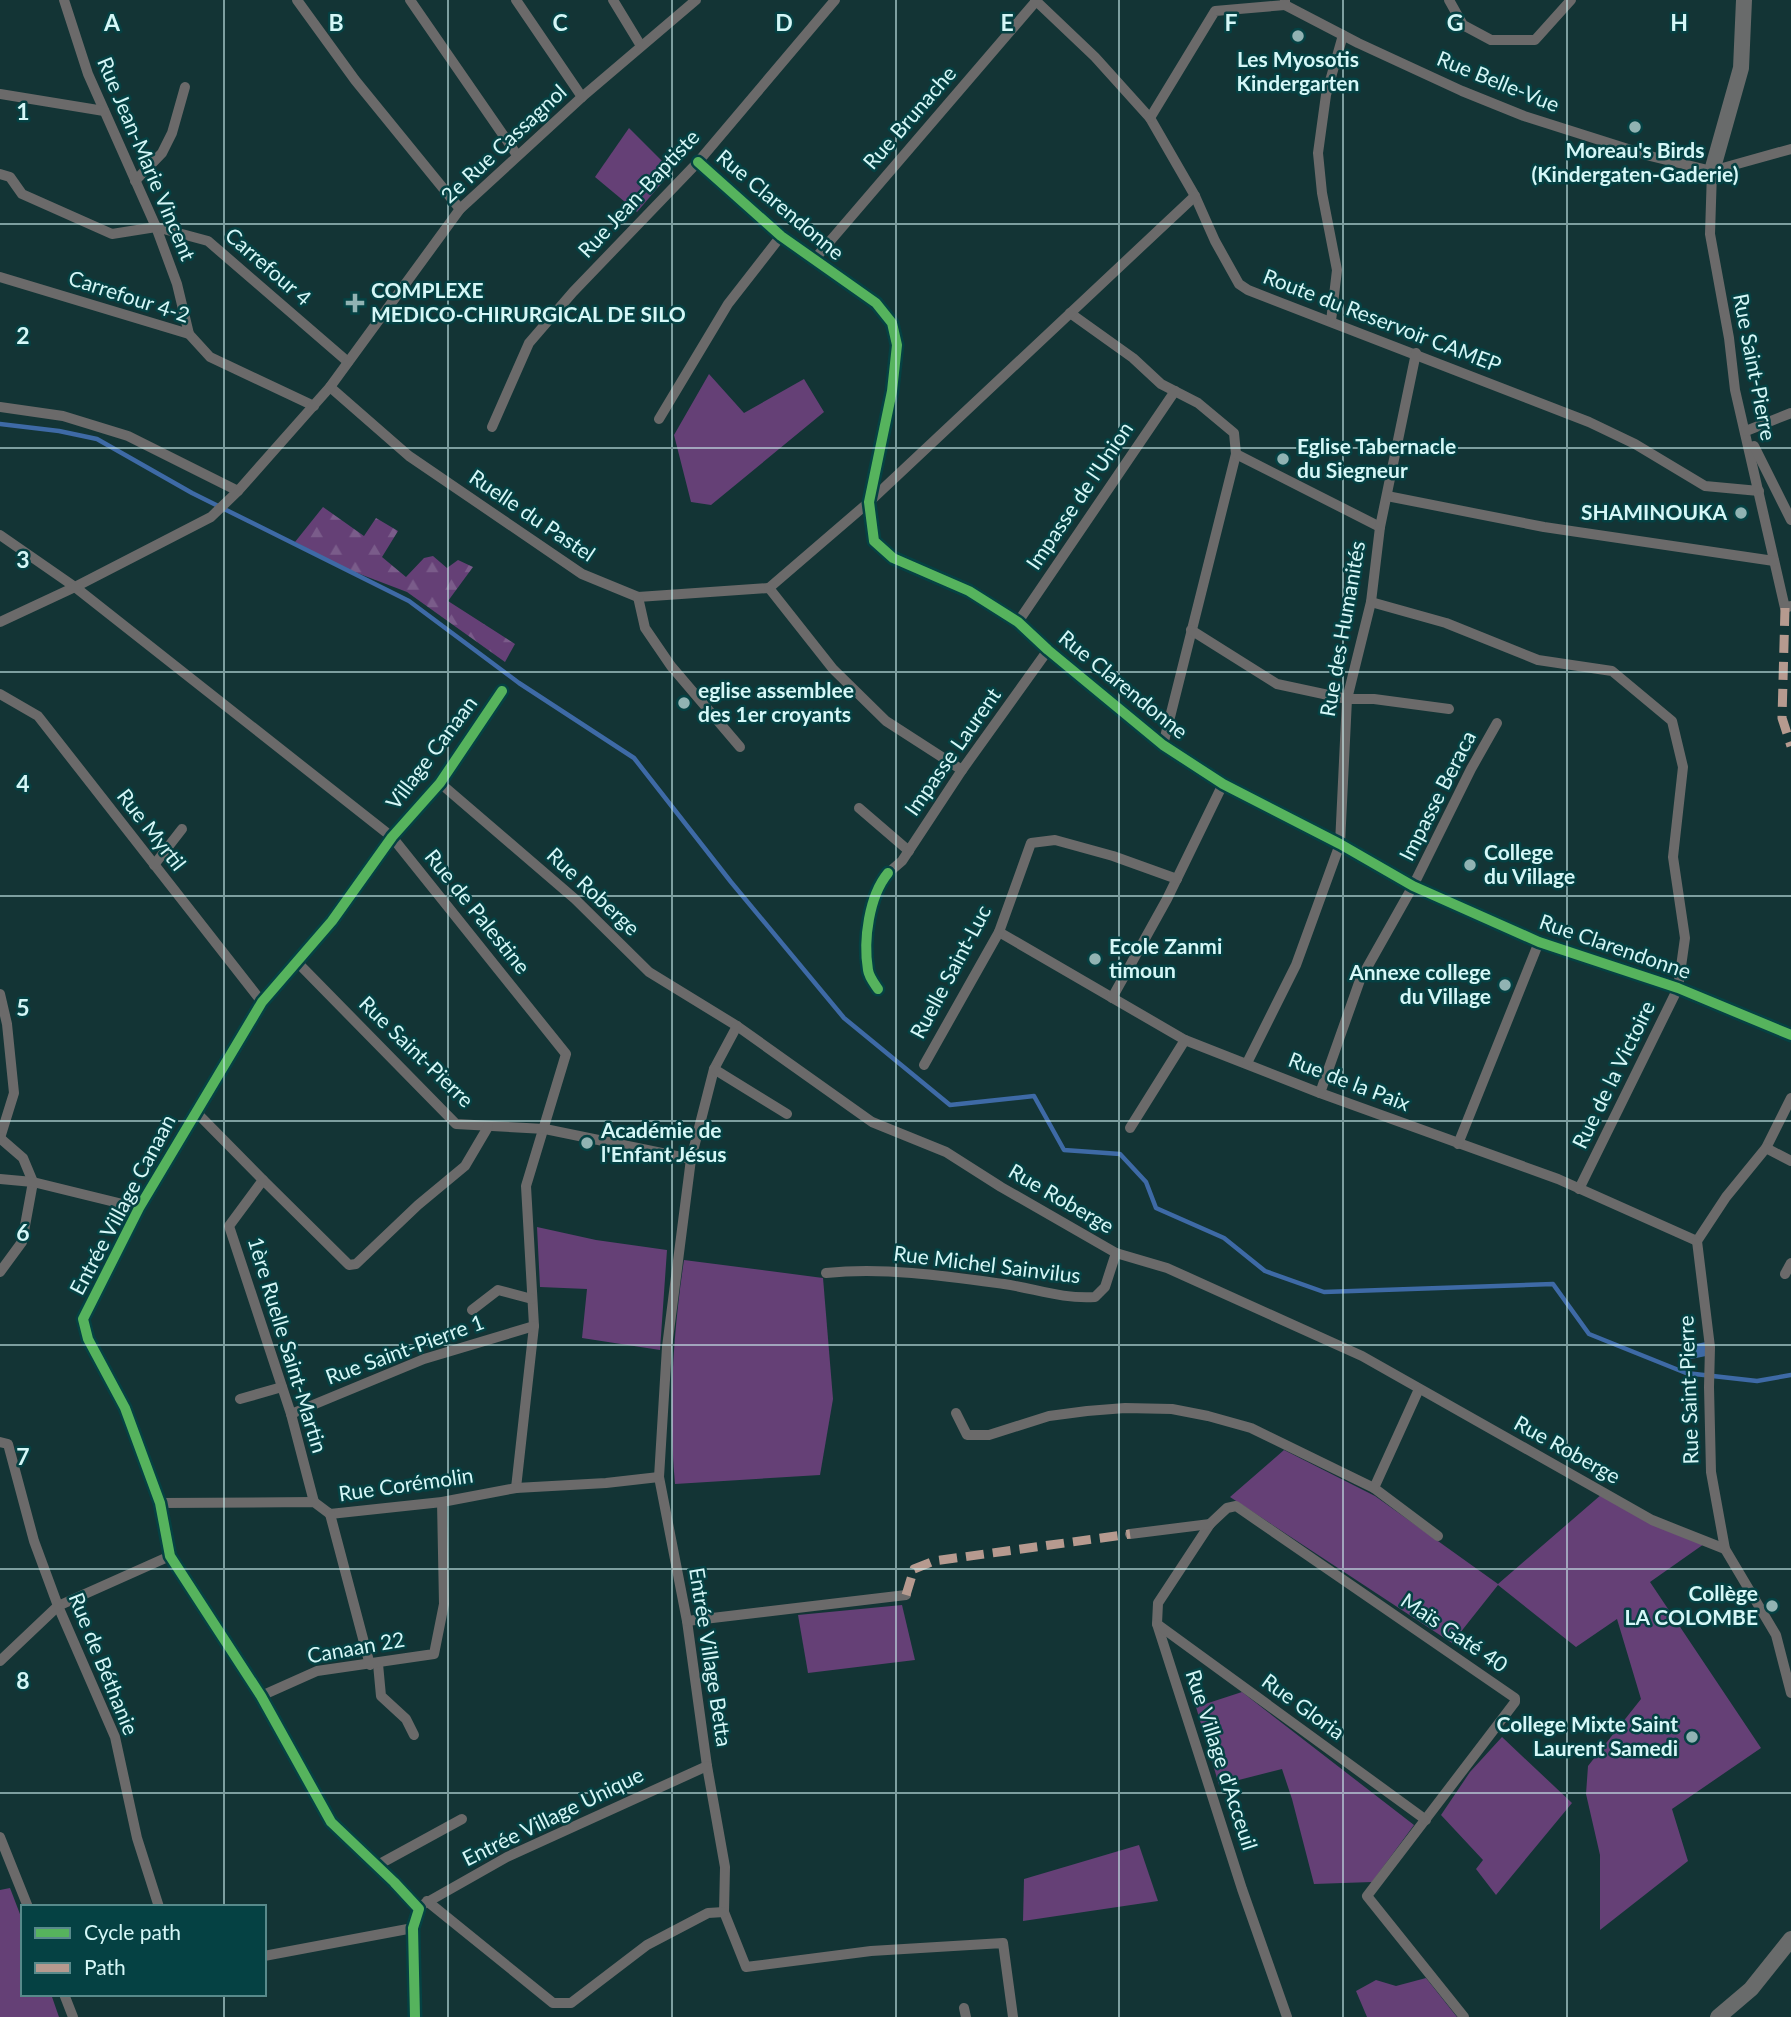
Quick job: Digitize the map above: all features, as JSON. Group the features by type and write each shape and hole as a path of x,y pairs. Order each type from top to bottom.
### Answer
{"street":[{"name":"Rue Jean-Marie Vincent","path":"64,0 88,75 156,227 177,284 189,334"},
{"path":"297,0 355,80 460,209"},
{"path":"410,0 517,155"},
{"path":"516,0 582,97"},
{"path":"613,0 641,46"},
{"name":"2e Rue Cassagnol","path":"75,587 211,517 229,501 330,387 460,209 582,97 696,0"},
{"name":"Rue Jean-Baptiste","path":"492,427 529,342 573,292 698,162 835,0"},
{"name":"Route du Reservoir CAMEP","path":"1036,0 1096,57 1150,118 1195,197 1239,284 1248,290 1589,422 1635,444 1705,486 1759,491"},
{"name":"Rue Brunache","path":"813,261 1036,0"},
{"path":"1449,0 1463,25 1491,40 1535,40 1571,0"},
{"path":"1712,171 1741,68 1744,0"},
{"path":"1150,118 1215,11 1285,2"},
{"name":"Rue Belle-Vue","path":"1285,2 1343,35 1462,91 1524,116 1650,156 1712,171"},
{"path":"1331,321 1337,270 1322,193 1318,153 1326,95 1343,35"},
{"path":"135,181 162,153 172,133 185,87"},
{"path":"0,94 104,110"},
{"path":"1712,171 1791,149"},
{"name":"Rue Clarendonne","path":"698,162 781,236 876,303 892,323 897,345 892,391 869,502 874,541 893,558 969,591 1018,622 1163,745 1223,784 1340,844 1413,886 1539,942 1678,988 1791,1035"},
{"name":"Rue Saint-Pierre","path":"1712,171 1710,234 1729,338 1735,390 1774,561 1788,607"},
{"name":"Carrefour 4","path":"0,174 10,177 22,194 112,234 156,227 208,241 348,362"},
{"path":"962,770 886,721 833,669 769,588 869,502 1195,197"},
{"path":"659,419 729,304 781,236"},
{"name":"Carrefour 4-2","path":"0,277 189,334 210,357 314,405"},
{"path":"1070,313 1133,358 1161,384 1198,403 1234,433 1236,454 1163,745"},
{"name":"Rue des Humanités","path":"1247,1063 1296,965 1340,844 1347,699 1371,602 1380,527 1416,353"},
{"name":"Ruelle du Pastel","path":"330,387 410,456 582,575 638,597 769,588"},
{"name":"Impasse de l'Union","path":"1018,622 1175,391"},
{"path":"0,407 63,416 128,436 238,491"},
{"path":"1791,413 1746,431 1791,520"},
{"path":"1236,454 1380,527"},
{"path":"1387,496 1544,527 1774,561"},
{"name":"Rue de Palestine","path":"0,535 75,587 392,837 566,1054 526,1186 534,1326 516,1488"},
{"path":"0,622 75,587"},
{"path":"638,597 645,628 671,666 740,747"},
{"name":"Rue de la Victoire","path":"1371,602 1446,623 1538,660 1612,671 1672,721 1683,767 1674,857 1685,938 1678,988 1580,1189"},
{"path":"1191,630 1277,684 1347,699 1374,699 1449,709"},
{"name":"Impasse Laurent","path":"888,873 902,861 962,770 1048,650"},
{"name":"Village Canaan","path":"392,837 440,783 502,691"},
{"name":"Rue Myrtil","path":"0,694 38,716 262,1002"},
{"name":"Impasse Beraca","path":"1320,1093 1360,980 1413,886 1497,723"},
{"name":"Rue Roberge","path":"440,783 575,898 649,972 737,1026 872,1122 946,1152 1116,1253 1167,1268 1362,1356 1652,1520 1725,1549"},
{"path":"1112,998 1177,879 1223,784"},
{"path":"859,808 909,851"},
{"path":"154,864 181,829"},
{"name":"Entrée Village Canaan","path":"392,837 332,921 262,1002 195,1112 139,1208 83,1320 88,1339 125,1408 160,1503 170,1556 261,1696 331,1822 376,1866 552,2003 571,2003 647,1945 708,1913 724,1912"},
{"name":"Ruelle Saint-Luc","path":"924,1065 999,932 1031,843 1055,840 1113,856 1177,879"},
{"name":"Rue de la Paix","path":"999,932 1185,1040 1320,1093 1558,1179 1698,1241"},
{"path":"1458,1144 1539,942"},
{"name":"Rue Saint-Pierre","path":"298,963 456,1124 545,1129 691,1159"},
{"path":"0,994 7,1024 14,1093 0,1138 23,1158 33,1182 22,1242 0,1272"},
{"name":"Entrée Village Betta","path":"737,1026 714,1069 691,1159 667,1347 659,1477 687,1621 707,1766 725,1867 724,1912 746,1967 871,1951 1003,1942 1013,2017"},
{"path":"1130,1128 1185,1040"},
{"path":"714,1069 787,1114"},
{"path":"1698,1241 1726,1197 1766,1148 1791,1098"},
{"path":"195,1112 349,1265 356,1264 418,1205 465,1166 488,1127"},
{"path":"1766,1148 1791,1161"},
{"path":"0,1180 33,1182 139,1208"},
{"name":"1ère Ruelle Saint-Martin","path":"263,1180 229,1226 291,1414 314,1502"},
{"name":"Rue Saint-Pierre","path":"1698,1241 1711,1364 1711,1472 1725,1549 1776,1635 1791,1693"},
{"name":"Rue Michel Sainvilus","path":"826,1273 853,1270 925,1275 1007,1284 1074,1298 1096,1297 1105,1287 1116,1253"},
{"path":"1785,1274 1791,1263"},
{"path":"472,1310 498,1290 531,1299"},
{"name":"Rue Saint-Pierre 1","path":"291,1414 424,1359 534,1326"},
{"path":"240,1399 282,1387"},
{"path":"1374,1488 1419,1389"},
{"path":"956,1413 967,1435 989,1435 1049,1416 1125,1408 1172,1409 1208,1416 1251,1428 1374,1488 1438,1536"},
{"name":"Rue de Béthanie","path":"0,1442 8,1444 34,1541 58,1606 115,1737 138,1838 158,1905"},
{"name":"Rue Corémolin","path":"160,1503 314,1502 330,1514 442,1502 516,1488 659,1477"},
{"name":"Canaan 22","path":"261,1696 317,1671 434,1654 444,1604 442,1502"},
{"name":"Maïs Gaté 40","path":"1130,1534 1210,1524 1227,1508 1236,1506 1514,1698 1515,1702 1367,1896 1464,2017"},
{"path":"330,1514 381,1696 406,1719 414,1735"},
{"path":"1157,1624 1158,1603 1210,1524"},
{"path":"0,1661 58,1606 170,1556"},
{"path":"687,1621 906,1595"},
{"name":"Rue Gloria","path":"1157,1624 1426,1821"},
{"name":"Rue Village d'Acceuil","path":"1157,1624 1242,1889 1287,2017"},
{"name":"Entrée Village Unique","path":"423,1905 507,1857 707,1766"},
{"path":"376,1866 462,1819"},
{"path":"0,1837 27,1905"},
{"path":"415,2017 413,1928 423,1905"},
{"path":"266,1956 413,1928"},
{"path":"1718,2017 1751,1989 1791,1939"},
{"path":"65,1996 73,2017"}],"green space":[{"path":"629,128 672,171 637,212 595,177"},
{"path":"709,374 744,413 804,379 824,412 711,505 691,502 674,435"},
{"path":"323,507 364,536 376,518 398,531 382,557 406,577 424,558 433,556 447,568 458,560 473,567 448,601 515,644 505,662 407,592 344,568 295,542"},
{"path":"537,1227 596,1240 667,1250 660,1350 582,1338 587,1289 540,1287"},
{"path":"684,1260 823,1278 833,1399 820,1475 675,1484 673,1372"},
{"path":"1284,1450 1375,1496 1498,1584 1602,1494 1704,1544 1650,1582 1761,1748 1672,1809 1688,1861 1600,1930 1600,1855 1586,1794 1588,1766 1641,1699 1617,1619 1576,1647 1498,1585 1452,1643 1230,1497"},
{"path":"902,1605 915,1660 808,1673 798,1615"},
{"path":"1242,1692 1414,1825 1372,1882 1314,1884 1282,1769 1219,1785 1196,1707"},
{"path":"1502,1737 1572,1803 1496,1895 1476,1869 1483,1860 1441,1815 1470,1772"},
{"path":"1139,1845 1158,1901 1023,1921 1024,1879"},
{"path":"10,1888 21,1917 21,1996 52,1996 59,2017 0,2017 0,1890"},
{"path":"1426,1978 1457,2017 1367,2017 1356,1991 1376,1980 1396,1986"}],"waterway":[{"path":"0,424 97,439 192,493 409,601 519,683 634,758 731,882 844,1018 950,1105 1034,1096 1064,1150 1120,1154 1146,1182 1156,1208 1224,1238 1265,1271 1324,1292 1553,1284 1589,1334 1686,1373 1757,1381 1791,1375"},
{"path":"1691,1352 1706,1349"}],"marked path":[{"path":"1785,608 1782,718 1791,746"},
{"path":"906,1595 914,1569 934,1561 1130,1534"}],"cycle path":[{"path":"698,162 781,236 876,303 892,323 897,345 892,391 869,502 874,541 893,558 969,591 1018,622 1163,745 1223,784 1340,844 1413,886 1539,942 1678,988 1791,1035"},
{"path":"415,2017 413,1928 419,1909 331,1822 261,1696 170,1556 160,1503 125,1408 88,1339 83,1319 139,1208 262,1002 332,921 392,837 440,783 502,691"},
{"path":"878,989 868,970 867,932 876,894 888,873"}],"place":[{"name":"Les Myosotis Kindergarten","path":"1298,36"},
{"name":"Moreau's Birds (Kindergaten-Gaderie)","path":"1635,127"},
{"name":"COMPLEXE MEDICO-CHIRURGICAL DE SILO","path":"355,303"},
{"name":"Eglise Tabernacle du Siegneur","path":"1283,459"},
{"name":"SHAMINOUKA","path":"1741,513"},
{"name":"eglise assemblee des 1er croyants","path":"684,703"},
{"name":"College du Village","path":"1470,865"},
{"name":"Ecole Zanmi timoun","path":"1095,959"},
{"name":"Annexe college du Village","path":"1505,985"},
{"name":"Académie de l'Enfant Jésus","path":"587,1143"},
{"name":"Collège LA COLOMBE","path":"1772,1606"},
{"name":"College Mixte Saint Laurent Samedi","path":"1692,1737"}]}
